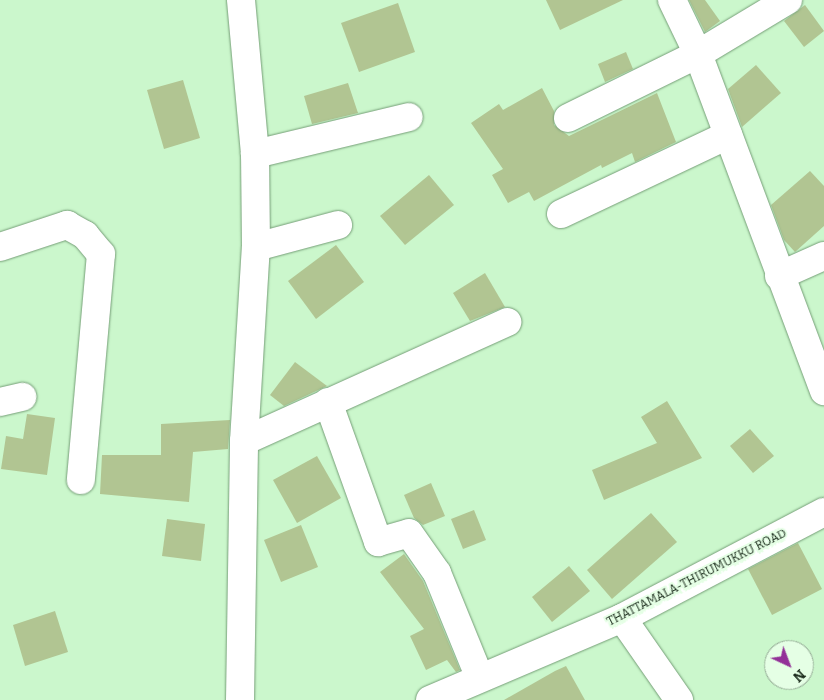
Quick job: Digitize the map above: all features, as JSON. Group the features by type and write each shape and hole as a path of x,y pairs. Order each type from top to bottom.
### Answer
{"street":[{"path":"240,700 244,441 256,247 255,154 241,0"},
{"path":"672,0 698,54 779,276 824,391"},
{"path":"568,118 698,54 788,0"},
{"path":"255,154 409,117"},
{"path":"561,214 728,134"},
{"path":"0,247 67,225 85,235 101,254 81,480"},
{"path":"256,247 338,225"},
{"path":"779,276 824,256"},
{"path":"244,441 507,322"},
{"path":"328,402 378,542 409,533 437,574 479,676"},
{"name":"THATTAMALA-THIRUMUKKU ROAD","path":"430,700 479,676 622,618 824,512"},
{"path":"622,618 680,700"}],"building":[{"path":"546,0 623,0 560,30"},
{"path":"689,0 705,0 720,21 705,32"},
{"path":"398,3 415,52 359,72 341,23"},
{"path":"805,5 824,31 804,47 784,21"},
{"path":"626,52 633,69 605,82 598,64"},
{"path":"756,65 781,93 742,127 728,89"},
{"path":"183,80 200,138 164,149 147,90"},
{"path":"348,83 358,113 312,124 304,96"},
{"path":"542,88 554,111 554,125 569,136 657,93 676,142 635,162 632,153 602,168 601,165 534,201 529,192 508,203 492,175 503,169 471,123 499,104 503,110"},
{"path":"810,171 824,186 824,226 795,252 784,240 771,205"},
{"path":"429,175 454,205 405,245 380,216"},
{"path":"336,245 364,282 316,319 288,281"},
{"path":"485,273 505,307 470,321 453,293"},
{"path":"295,362 327,386 284,406 270,395"},
{"path":"667,401 702,458 604,500 592,470 657,443 641,417"},
{"path":"27,414 55,418 47,475 1,469 6,436 23,439"},
{"path":"230,420 228,449 193,452 189,502 100,494 102,455 161,455 161,424"},
{"path":"750,429 774,456 753,473 730,446"},
{"path":"317,456 341,498 297,523 273,480"},
{"path":"431,483 445,516 423,525 414,518 404,495"},
{"path":"474,510 486,540 463,549 451,519"},
{"path":"651,513 677,542 612,599 587,570"},
{"path":"167,519 205,524 201,561 162,556"},
{"path":"301,525 318,567 281,582 264,540"},
{"path":"798,543 822,589 772,615 748,569"},
{"path":"404,554 423,581 460,670 456,672 447,660 426,670 410,636 424,629 380,572"},
{"path":"569,566 590,591 552,622 532,597"},
{"path":"55,611 68,652 25,666 13,625"},
{"path":"566,666 585,700 504,700 555,671"}]}
